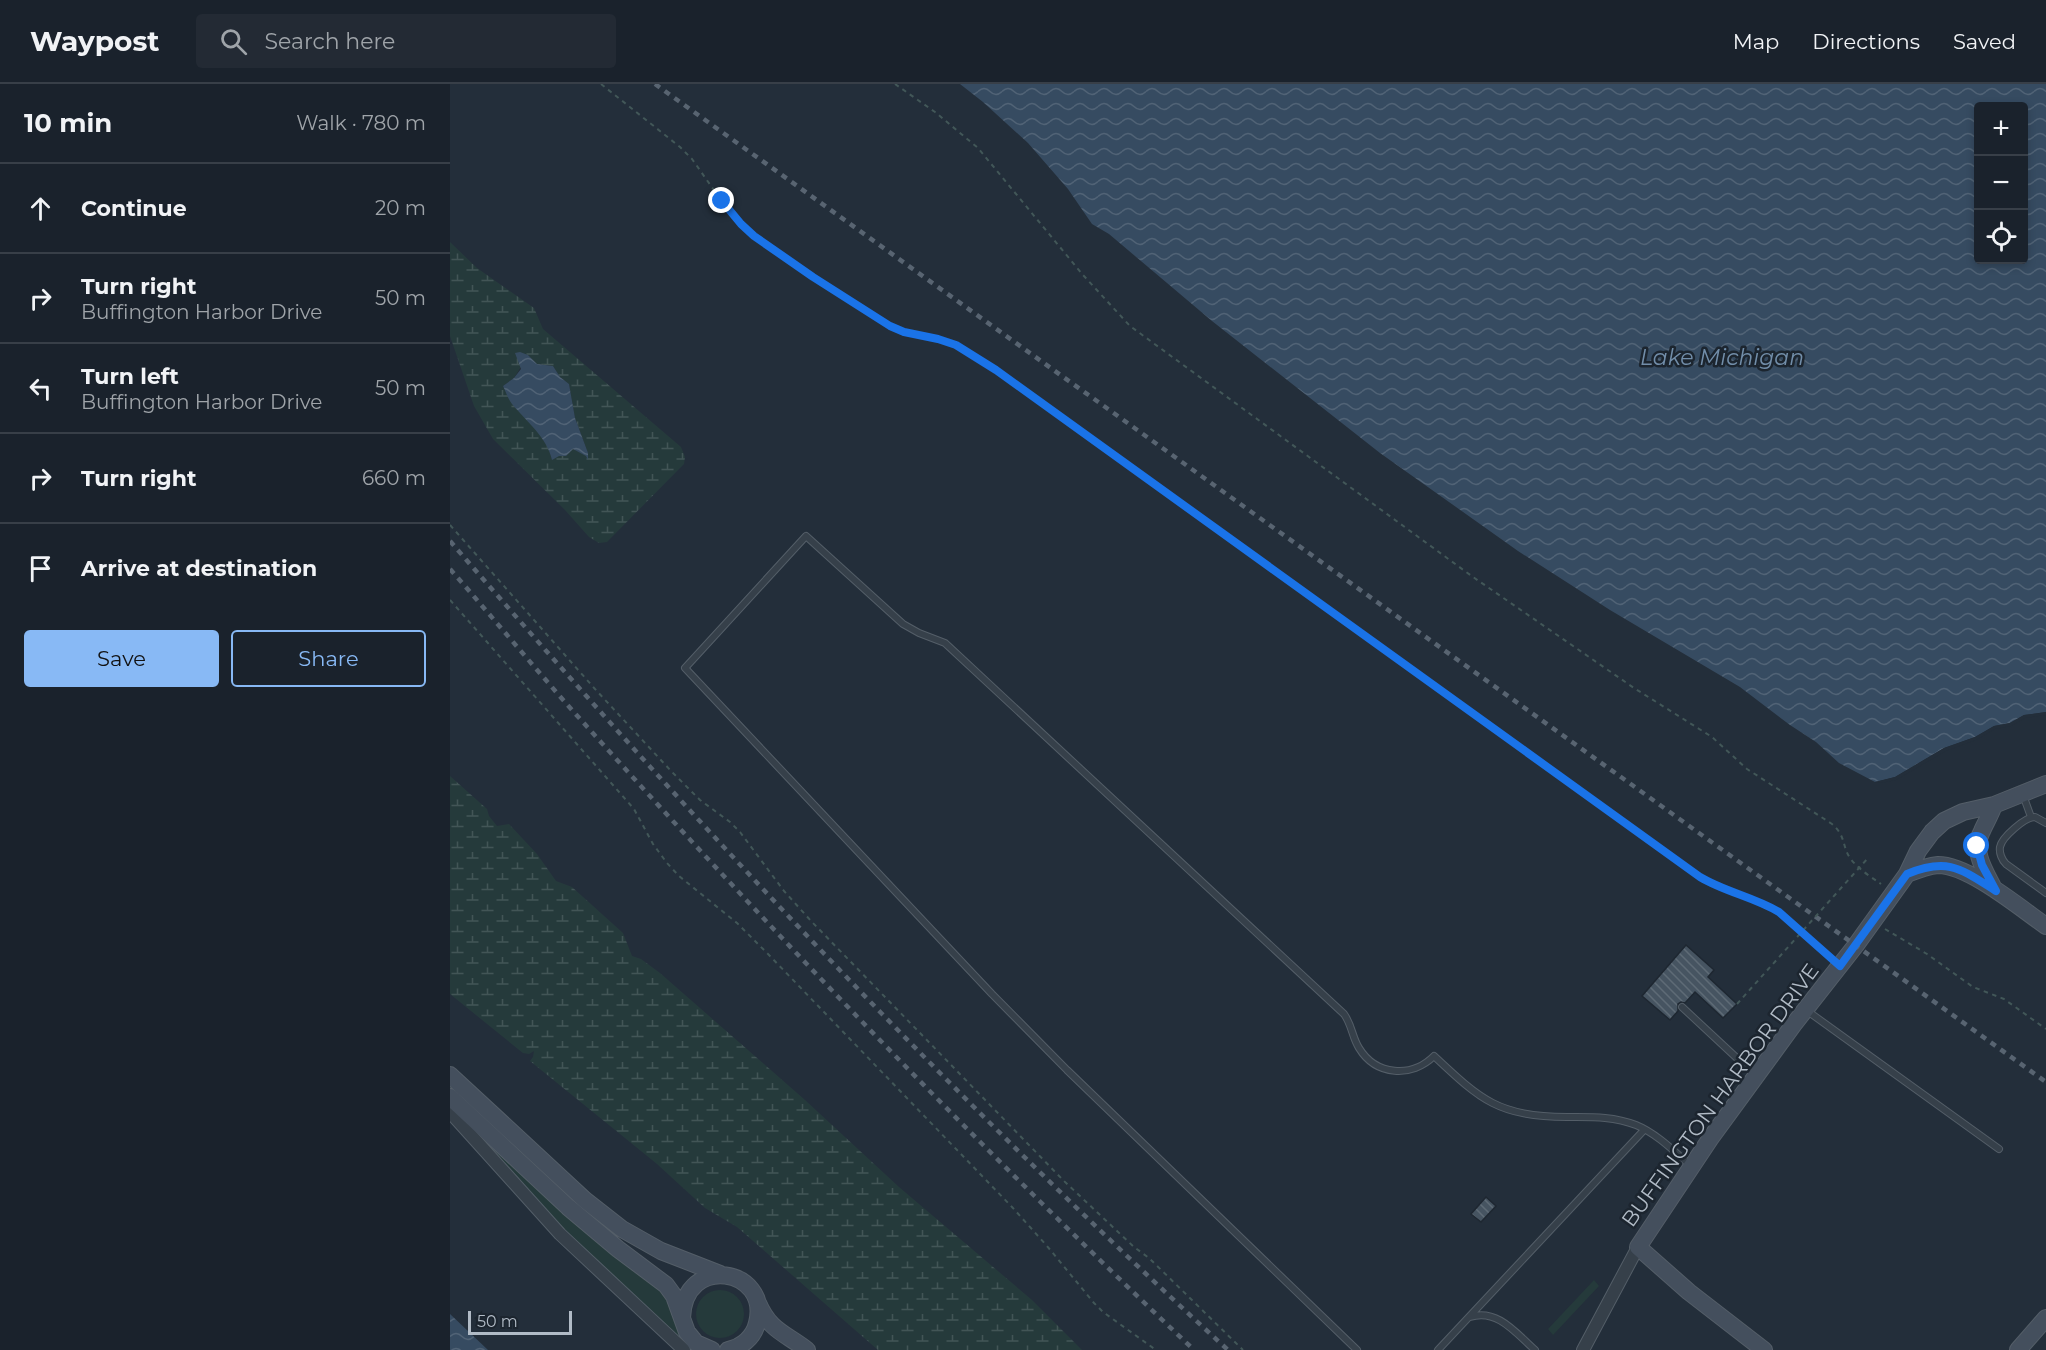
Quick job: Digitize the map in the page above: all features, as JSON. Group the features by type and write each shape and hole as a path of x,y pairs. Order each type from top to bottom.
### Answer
{"street":[{"name":"BUFFINGTON HARBOR DRIVE","path":"1583,1350 1638,1247 1692,1166 1756,1076 1907,874 1918,850 1932,832 1944,821 1963,812 1994,805 2046,784"},
{"path":"1994,805 1989,820 1978,838 1977,846 1982,865 1996,891"},
{"path":"1907,874 1938,865 1955,867 1996,891 2046,926"},
{"path":"450,1075 585,1200 622,1229 661,1251 744,1282 752,1291 764,1318 773,1327 807,1350"},
{"path":"450,1097 568,1207 666,1285 674,1296 687,1332 696,1343 712,1350"},
{"path":"450,1112 560,1234 684,1350"},
{"path":"1638,1247 1689,1292 1764,1350"},
{"path":"682,1319 682,1306 687,1293 696,1283 720,1274"},
{"path":"737,1349 749,1339 756,1328 759,1315 758,1302"},
{"path":"2018,1350 2046,1318"}],"lane":[{"path":"1357,1350 992,994 685,668 806,536 903,624 945,643 1344,1014 1351,1026 1356,1044 1369,1060 1381,1068 1408,1071 1419,1067 1434,1056 1474,1093 1505,1109 1544,1117 1607,1117 1639,1126 1692,1166"},
{"path":"2031,817 2025,792 2046,789"},
{"path":"2046,823 2040,818 2031,817 2024,820 2000,845 2000,855 2006,864 2046,893"},
{"path":"1682,1007 1756,1076"},
{"path":"1806,1010 1999,1149"},
{"path":"1438,1350 1644,1130"},
{"path":"1469,1317 1482,1314 1498,1318 1535,1350"}],"path":[{"path":"601,84 680,147 692,159 728,210 754,236 890,326 904,332 956,345 996,370 1700,877 1715,886 1767,905 1779,912 1840,966"},
{"path":"895,84 935,112 978,148 1083,275 1130,326 1473,577 1634,688 1712,736 1747,769 1832,824 1844,838 1852,861 1893,893"},
{"path":"450,525 664,764 700,800 740,832 784,891 812,922 1064,1181 1134,1247 1149,1258 1243,1350"},
{"path":"450,600 634,809 653,844 673,870 737,923 768,954 1012,1207 1103,1312 1156,1350"},
{"path":"1737,1004 1868,858"},
{"path":"1872,922 1927,954 1973,987 2004,999 2046,1029"}],"green space":[{"path":"450,242 477,268 534,308 543,329 681,447 685,457 684,464 607,542 599,543 589,537 493,439 474,406 450,336","holes":["528,355 537,364 553,366 560,377 569,384 575,418 588,453 587,456 573,449 552,459 537,430 508,396 503,386 514,378"]},
{"path":"450,776 487,809 489,816 497,826 509,824 537,854 556,881 572,887 623,933 632,956 641,959 660,973 805,1100 899,1187 1032,1300 1082,1350 878,1350 737,1227 705,1208 657,1164 530,1061 534,1051 529,1054 523,1053 450,994"},
{"path":"470,1124 667,1296 695,1350 691,1350 571,1238"},
{"path":"1594,1280 1599,1286 1553,1335 1548,1329"},
{"path":"720,1290 737,1297 744,1314 737,1331 720,1338 703,1331 696,1314 703,1297"}],"water":[{"name":"Lake Michigan","path":"960,84 2046,84 2046,712 2024,715 2010,723 1994,726 1975,737 1944,748 1895,777 1875,782 1839,763 1816,742 1740,687 1610,610 1518,551 1380,453 1212,321 1109,234 1092,224 1068,189 1028,143"},
{"path":"515,353 528,355 537,364 553,366 560,377 569,384 575,418 588,453 588,460 586,456 573,449 566,456 559,456 552,460 546,444 511,402 503,386 521,369"},
{"path":"450,1314 488,1350 450,1350"}],"pier":[{"path":"2046,712 2046,715 2025,718 2011,726 1995,729 1976,740 1946,751 1896,780 1875,782 1895,777 1944,748 1975,737 1994,726 2010,723 2024,715"}],"building":[{"path":"1686,945 1714,970 1708,977 1737,1004 1723,1018 1695,992 1685,1003 1678,1004 1678,1011 1670,1020 1642,996"},
{"path":"1486,1197 1496,1206 1481,1222 1471,1214"}],"railway":[{"path":"655,84 2046,1082"},
{"path":"450,541 636,751 827,957 1024,1157 1228,1350"},
{"path":"450,569 581,720 805,962 958,1120 1194,1350"}],"route":[{"path":"722,201 754,236 873,316 904,332 956,345 996,370 1700,877 1715,886 1767,905 1779,912 1840,966 1907,874 1938,865 1955,867 1996,891 1982,865 1977,846"}]}
